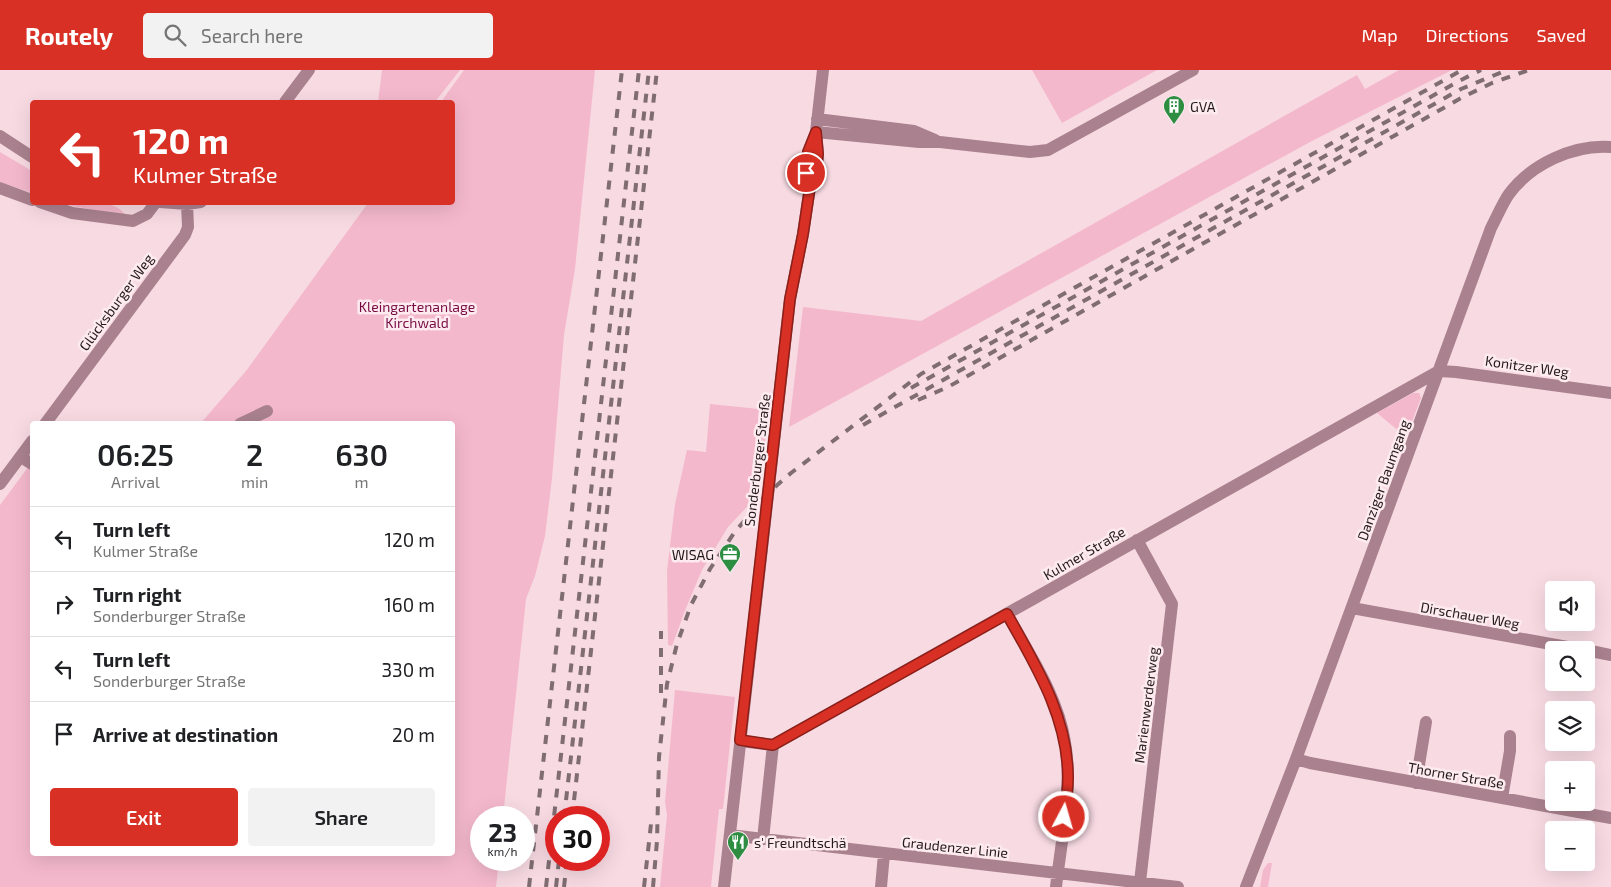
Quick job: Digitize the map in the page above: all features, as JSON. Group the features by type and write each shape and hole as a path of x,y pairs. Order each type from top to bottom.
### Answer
{"street":[{"path":"286,100 309,70"},
{"name":"Sonderburger Straße","path":"724,887 790,299 810,187 817,168 816,132 823,70"},
{"path":"816,132 919,142 940,142 1030,152 1048,150 1193,70"},
{"path":"817,119 914,131 940,142"},
{"path":"0,136 30,156"},
{"name":"Danziger Baumgang","path":"1246,887 1296,759 1491,228 1510,194 1534,170 1565,154 1601,146 1611,147"},
{"path":"0,188 30,199"},
{"path":"49,205 72,213 133,221 147,214 155,205"},
{"name":"Glücksburger Weg","path":"47,421 185,235 188,227 187,205"},
{"name":"Konitzer Weg","path":"1439,371 1611,393"},
{"name":"Kulmer Straße","path":"773,745 1439,371"},
{"path":"246,421 267,411"},
{"path":"0,484 30,444"},
{"path":"21,457 30,463"},
{"name":"Marienwerderweg","path":"1137,540 1172,604 1140,882"},
{"name":"Dirschauer Weg","path":"1352,608 1545,643"},
{"path":"1007,614 1039,672 1054,704 1065,742 1068,780 1056,887"},
{"name":"Dirschauer Weg","path":"1595,652 1611,655"},
{"path":"1416,783 1426,722"},
{"path":"1502,798 1510,751 1510,736"},
{"path":"740,740 773,745 763,840"},
{"name":"Thorner Straße","path":"1296,759 1611,818"},
{"name":"Graudenzer Linie","path":"730,835 1178,887"},
{"path":"880,887 884,854"}],"green space":[{"path":"382,70 460,70 437,100 378,100"},
{"name":"Kleingartenanlage Kirchwald","path":"464,70 595,70 575,269 564,335 552,478 545,536 535,576 526,599 504,806 470,806 470,871 498,871 496,887 0,887 0,505 30,465 30,856 455,856 455,421 203,421 246,371 367,205 455,205 455,100 442,100"},
{"path":"1032,70 1157,70 1062,123"},
{"path":"1399,70 1452,70 1310,142 789,427 803,307 921,321 1357,75 1365,89"},
{"path":"0,152 30,170 30,192 0,182"},
{"path":"69,205 110,205 121,210 126,216"},
{"path":"1413,393 1419,393 1421,398 1406,437 1377,413"},
{"path":"710,404 768,410 760,493 728,527 702,570 672,646 668,645 667,571 675,504 687,450 706,452"},
{"path":"675,690 735,697 723,809 719,809 711,887 660,887 667,815 665,802"},
{"path":"1268,863 1272,863 1268,887 1260,887 1263,870"}],"railway":[{"path":"529,887 622,70"},
{"path":"546,887 639,70"},
{"path":"565,806 649,70"},
{"path":"573,806 657,70"},
{"path":"653,887 657,841 659,757 667,684 677,644 691,605 710,569 734,533 768,493 791,473 921,374 1462,70"},
{"path":"911,388 1481,70"},
{"path":"863,425 1461,89 1507,70"},
{"path":"918,400 948,387 1463,97 1492,83 1529,70"},
{"path":"661,631 661,693"},
{"path":"644,887 651,824"},
{"path":"556,887 558,871"},
{"path":"564,887 566,871"}],"place":[{"name":"GVA","path":"1174,125"},
{"name":"WISAG","path":"730,573"},
{"name":"s' Freundtschä","path":"738,861"}],"route":[{"path":"806,173 808,152 816,132 818,154 816,174 810,187 790,299 740,740 773,745 1007,614 1039,672 1054,704 1065,742 1068,780 1064,817"}]}
